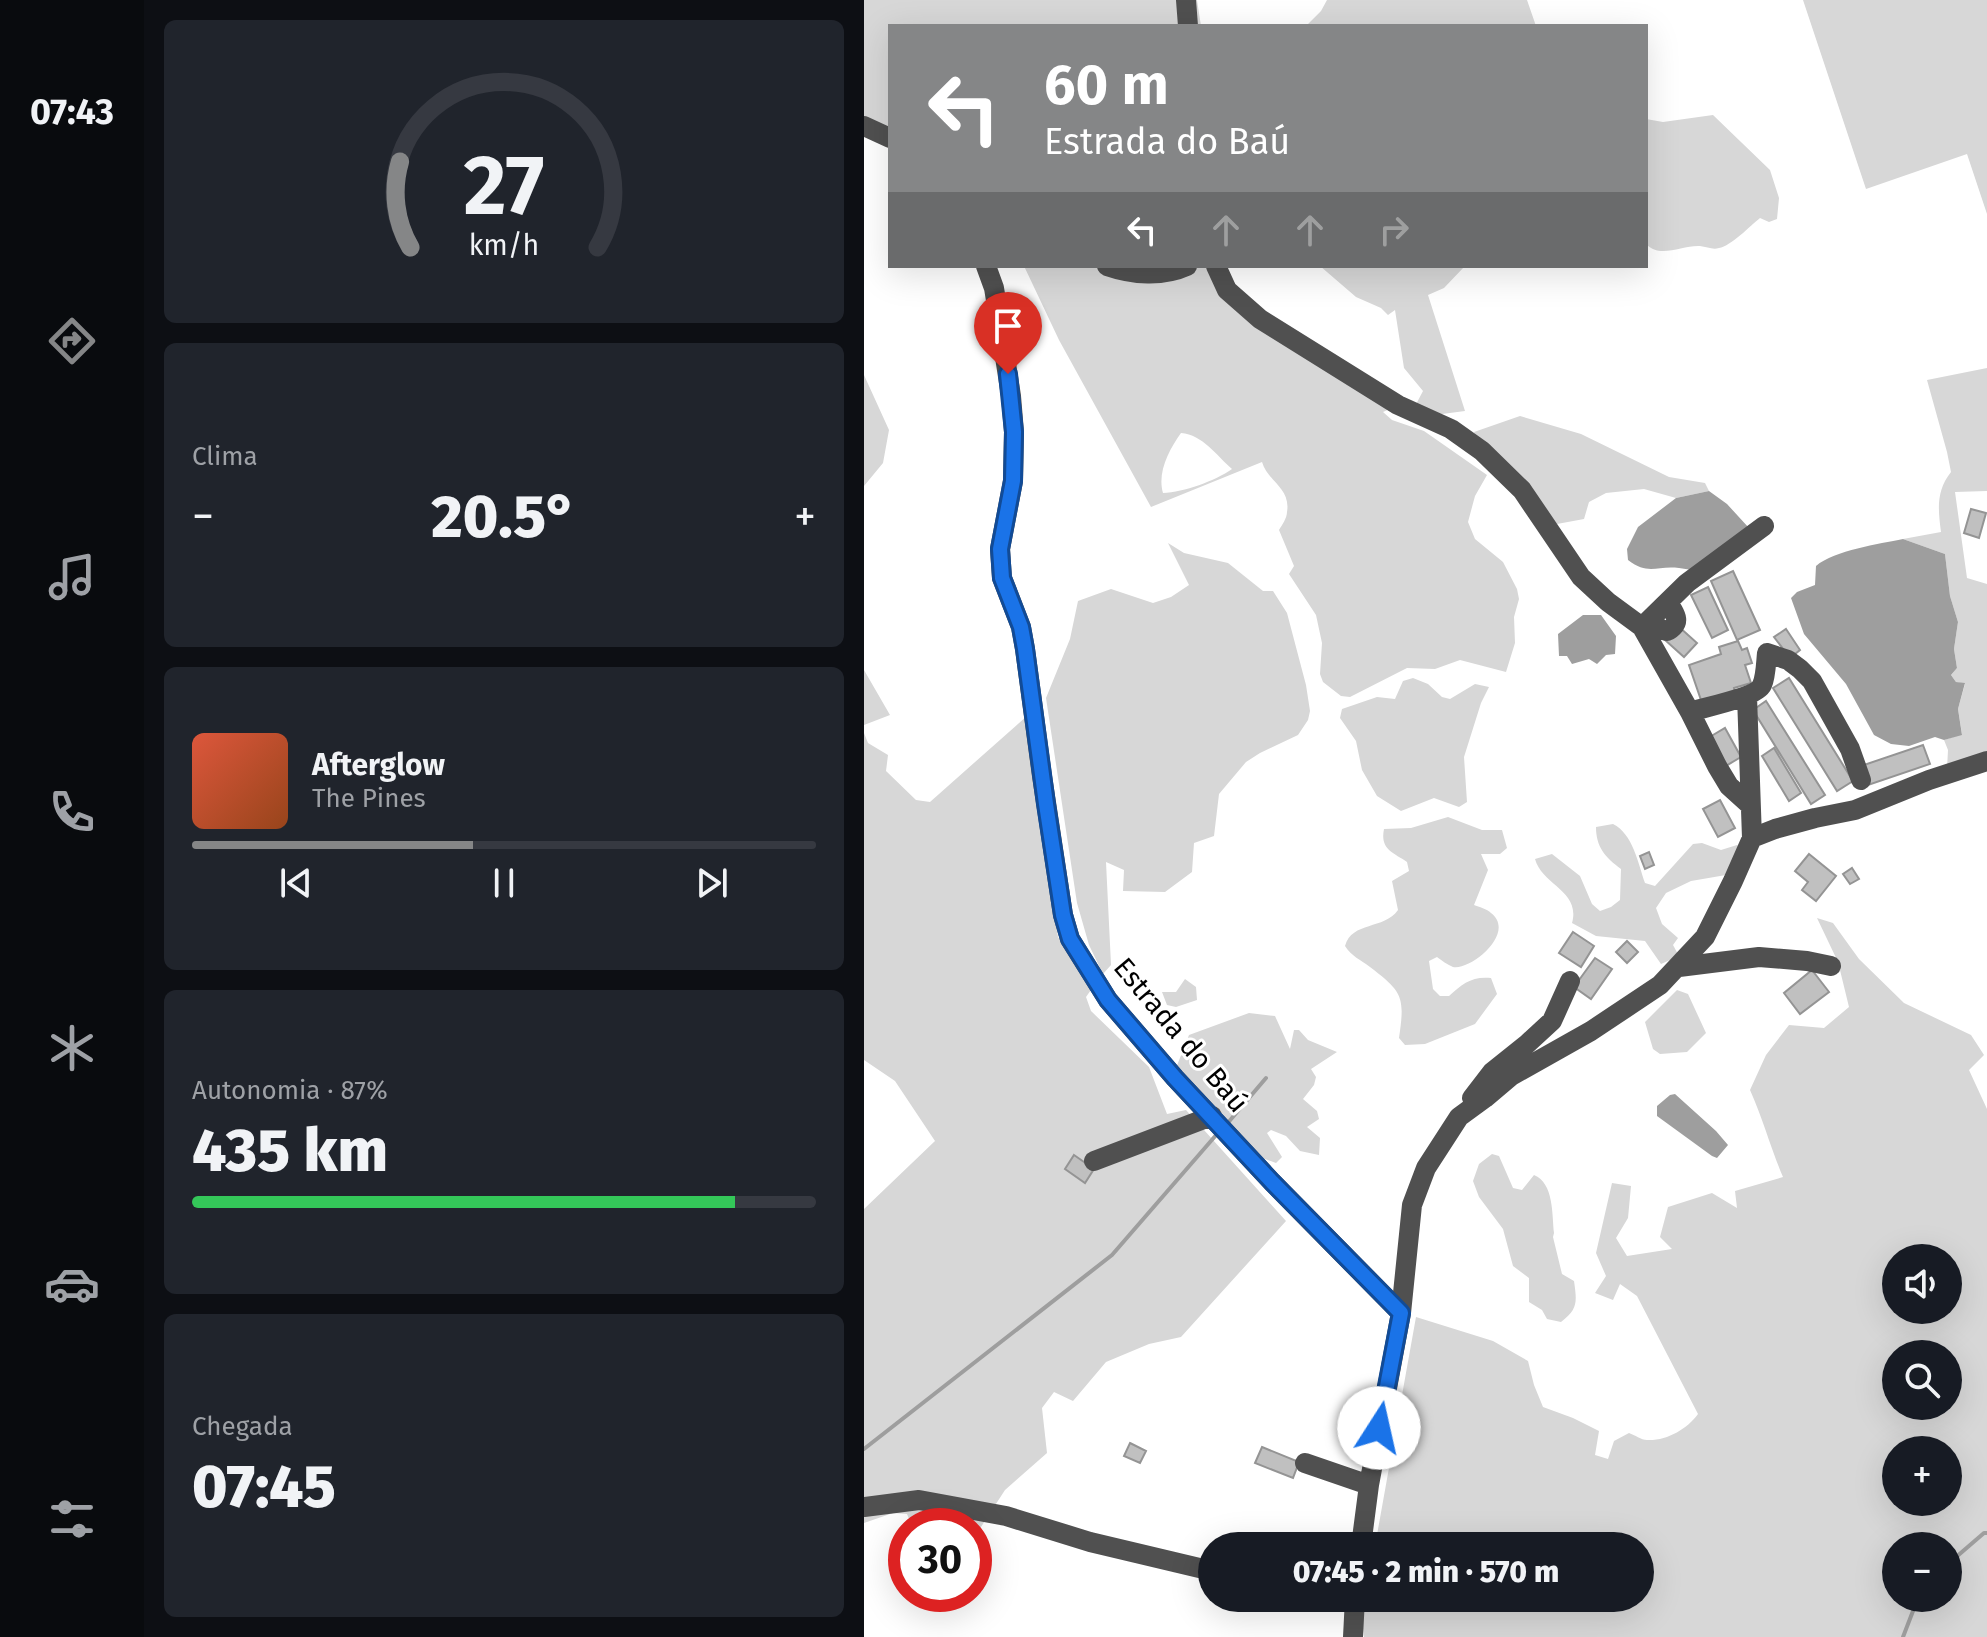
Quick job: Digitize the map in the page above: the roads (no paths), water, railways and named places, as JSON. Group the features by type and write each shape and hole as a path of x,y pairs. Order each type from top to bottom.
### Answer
{"street":[{"path":"1186,0 1188,24"},
{"path":"864,126 888,137"},
{"name":"Estrada do Baú","path":"987,268 994,288 1014,432 1013,481 1000,549 1002,578 1021,627 1063,915 1070,939 1108,1000 1175,1078 1401,1313"},
{"path":"1113,268 1151,274 1173,273 1183,268"},
{"path":"1217,268 1227,290 1260,319 1398,405 1451,429 1482,451 1522,490 1581,577 1608,602 1646,624 1717,766 1729,786 1750,805"},
{"path":"1646,624 1687,583 1764,526"},
{"path":"1690,712 1757,692 1762,686 1767,653 1788,660 1812,681 1850,749 1861,780"},
{"path":"1459,1117 1511,1076 1591,1031 1660,985 1705,937 1752,838 1747,696"},
{"path":"1752,838 1815,818 1855,810 1987,761"},
{"path":"1679,967 1759,957 1831,966"},
{"path":"1363,1532 1401,1313 1412,1205 1426,1168 1459,1117 1492,1072 1552,1021 1570,981"},
{"path":"1094,1161 1212,1116"},
{"path":"1305,1463 1369,1485"},
{"path":"864,1507 919,1500 934,1502 1006,1516 1090,1542 1198,1568"},
{"path":"1353,1637 1354,1612"}],"waterway":[{"path":"1226,1125 1266,1078"},
{"path":"864,1449 1112,1255 1217,1134"},
{"path":"1962,1552 1987,1533"},
{"path":"1903,1637 1913,1612"}]}
